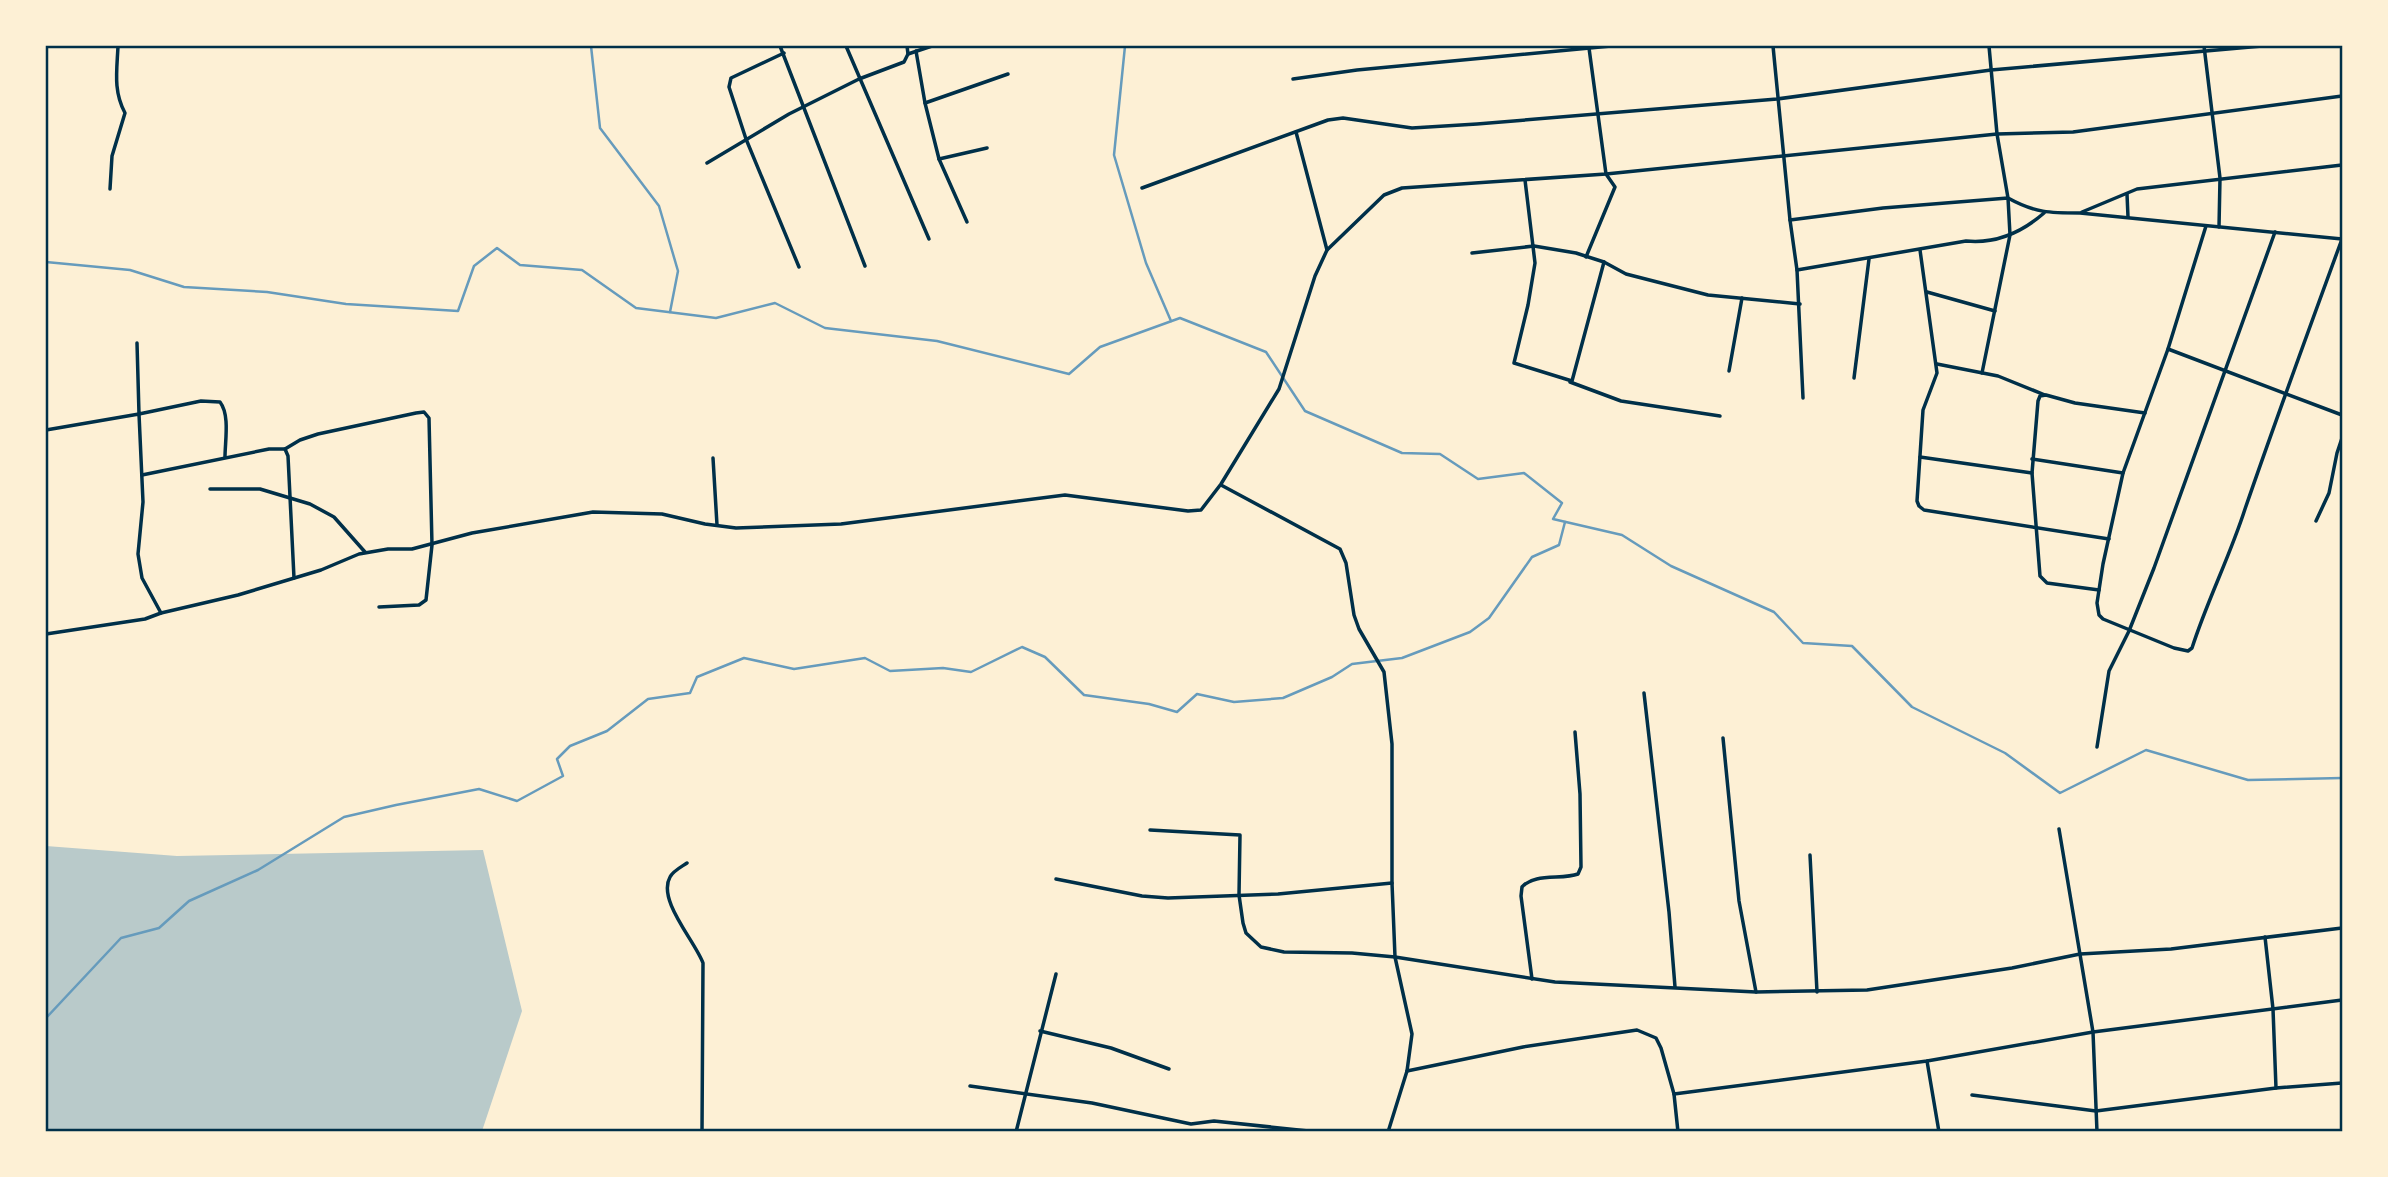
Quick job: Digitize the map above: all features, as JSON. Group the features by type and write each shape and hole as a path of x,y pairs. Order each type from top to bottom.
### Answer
{"street":[{"path":"110,189 112,156 125,113 116,91 118,46"},
{"path":"780,46 865,266"},
{"path":"846,46 929,239"},
{"path":"707,163 746,139 859,79 904,62 908,54 907,46"},
{"path":"908,54 932,46"},
{"path":"1293,79 1357,70 1611,46"},
{"path":"1773,46 1800,304 1803,398"},
{"path":"1982,373 2010,235 1989,46"},
{"path":"2204,46 2220,178 2219,227"},
{"path":"1142,188 1328,120 1343,118 1412,128 1597,114 1777,99 1991,70 2262,46"},
{"path":"1586,257 1615,187 1606,174 1589,47"},
{"path":"916,51 939,159 967,222"},
{"path":"784,53 729,81 746,139 799,267"},
{"path":"925,103 1008,74"},
{"path":"46,634 145,619 238,595 365,553 388,549 412,550 472,533 593,512 662,514 717,526 736,527 841,524 1065,495 1195,511 1205,506 1221,484 1279,389 1315,276 1327,250 1392,191 1402,188 1606,174 1997,134 2073,132 2343,96"},
{"path":"1296,132 1327,250"},
{"path":"939,159 987,148"},
{"path":"2080,213 2137,189 2343,164"},
{"path":"1525,180 1535,263 1514,363 1621,401 1720,416"},
{"path":"2127,194 2129,217"},
{"path":"1790,220 1883,208 2008,198 2043,214 2080,213 2129,217 2343,239 2284,394 2245,510 2205,606 2190,650 2174,648 2103,619 2099,615 2099,590 2123,473 2168,349 2206,226"},
{"path":"1797,270 1966,241 1990,241 2031,225 2043,214"},
{"path":"2097,747 2109,671 2129,631 2276,232"},
{"path":"1472,253 1534,246 1604,262 1626,274 1708,295 1800,304"},
{"path":"1920,250 1937,373 1923,410 1917,501 1919,506 1924,510 2109,539"},
{"path":"1854,378 1869,259"},
{"path":"1569,382 1573,378 1604,262"},
{"path":"1927,292 1995,311"},
{"path":"1729,371 1742,298"},
{"path":"137,343 143,502 138,554 140,571 160,613"},
{"path":"2168,349 2343,415"},
{"path":"1937,364 1998,376 2075,403 2145,413"},
{"path":"2046,395 2038,401 2032,459 2040,576 2048,583 2099,590"},
{"path":"46,430 201,401 220,402 224,406 225,415 225,457"},
{"path":"142,475 225,457 269,449 285,449 318,434 424,412 429,418 432,545 426,600 424,604 379,607"},
{"path":"2316,520 2329,493 2337,453 2343,438"},
{"path":"285,449 288,456 294,578"},
{"path":"1920,457 2032,473"},
{"path":"713,458 717,526"},
{"path":"2032,459 2123,473"},
{"path":"1221,484 1340,549 1344,556 1359,629 1384,672 1392,744 1395,957 1412,1034 1407,1071 1388,1132"},
{"path":"210,489 260,489 310,504 334,517 365,553"},
{"path":"1644,693 1675,987"},
{"path":"1532,979 1522,887 1530,880 1568,878 1578,874 1581,867 1580,794 1575,732"},
{"path":"1723,738 1739,901 1756,992"},
{"path":"2059,829 2093,1032 2096,1132"},
{"path":"1150,830 1240,835 1239,895 1246,933 1252,941 1272,951 1395,957 1555,982 1756,992 1867,990 1910,985 2080,954 2171,949 2343,928"},
{"path":"1810,855 1817,992"},
{"path":"687,863 671,874 667,894 678,920 703,963 702,1131"},
{"path":"1056,879 1142,896 1181,898 1392,883"},
{"path":"2265,937 2273,1009 2276,1088"},
{"path":"1016,1132 1056,974"},
{"path":"1674,1094 1927,1061 2093,1032 2343,1000"},
{"path":"1407,1071 1523,1047 1637,1030 1656,1038 1661,1048 1674,1094 1678,1132"},
{"path":"1040,1031 1111,1048 1169,1069"},
{"path":"1927,1061 1939,1132"},
{"path":"1972,1095 2096,1111 2276,1088 2343,1083"},
{"path":"970,1086 1103,1105 1191,1124 1221,1121 1318,1132"},
{"path":"641,1131 720,1132"}],"shaded area":[{"path":"46,846 177,856 483,850 522,1011 482,1131 46,1131"}],"waterway":[{"path":"591,46 600,128 659,206 678,271 670,312"},
{"path":"1125,46 1114,155 1146,263 1171,321"},
{"path":"46,262 130,270 184,287 267,292 346,304 458,311 474,266 497,248 520,265 582,270 636,308 716,318 775,303 825,328 937,341 1069,374 1100,347 1180,318 1266,352 1305,411 1402,453 1440,454 1478,479 1524,473 1562,503 1553,519 1622,535 1671,566 1774,612 1803,643 1852,646 1912,707 2005,753 2060,793 2146,750 2248,780 2342,778"},
{"path":"46,1018 121,938 159,928 189,901 258,870 344,817 479,789 517,801 563,776 557,759 570,746 607,731 648,699 690,693 697,677 744,658 794,669 865,658 890,671 943,668 971,672 1022,647 1045,657 1084,695 1149,704 1177,712 1197,694 1234,702 1283,698 1332,677 1352,664 1402,658 1470,632 1489,618 1532,557 1559,545 1565,522"}]}
